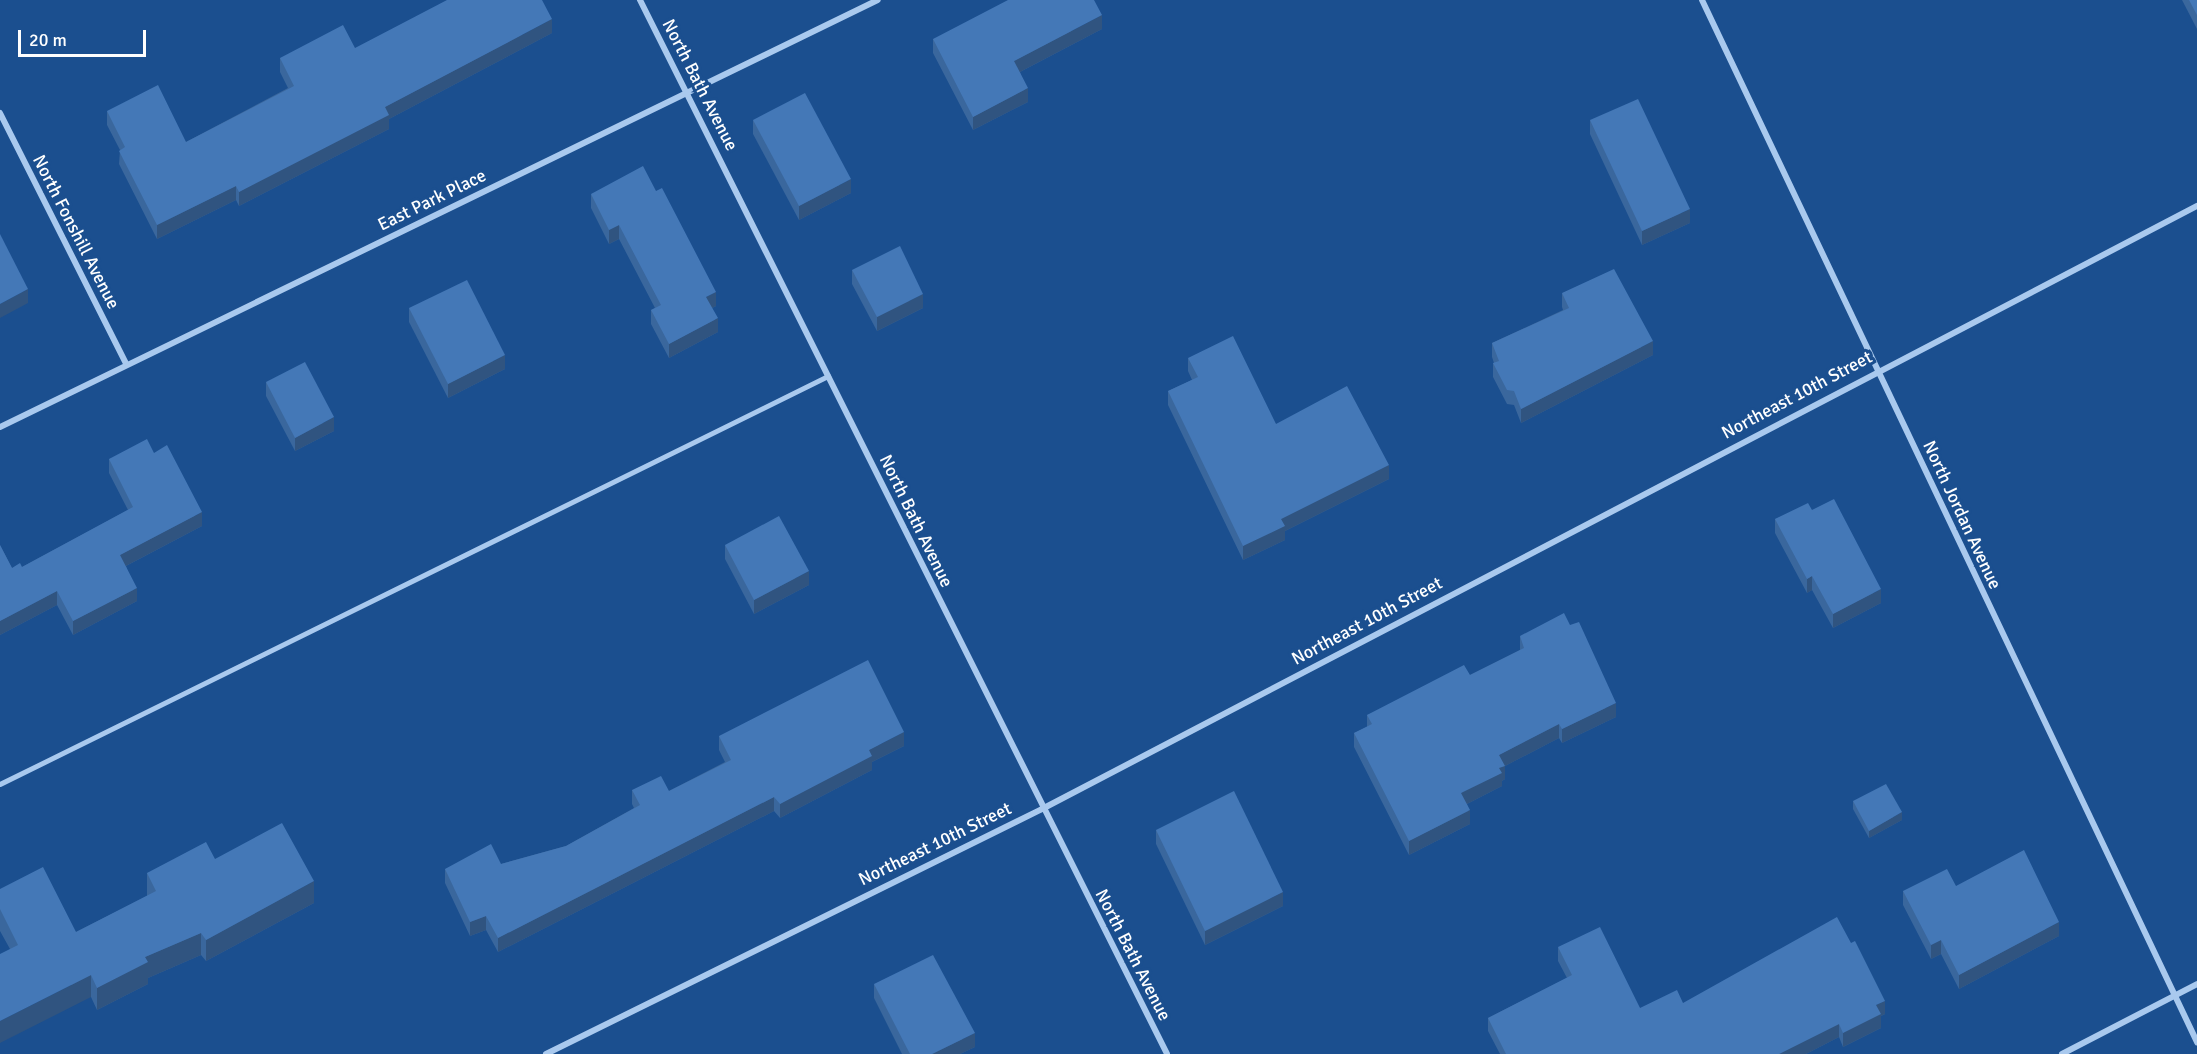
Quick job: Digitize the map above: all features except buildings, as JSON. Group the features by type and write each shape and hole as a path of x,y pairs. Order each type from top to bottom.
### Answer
{"street":[{"name":"North Bath Avenue","path":"640,0 1041,809 1167,1054"},
{"name":"East Park Place","path":"0,427 126,363 688,94 878,0"},
{"name":"North Jordan Avenue","path":"1702,0 1876,371 2197,1042"},
{"name":"North Fonshill Avenue","path":"0,113 126,363"},
{"name":"Northeast 10th Street","path":"546,1054 1041,809 1876,371 2197,206"},
{"path":"2062,1054 2197,984"}],"lane":[{"path":"0,784 828,376"}]}
